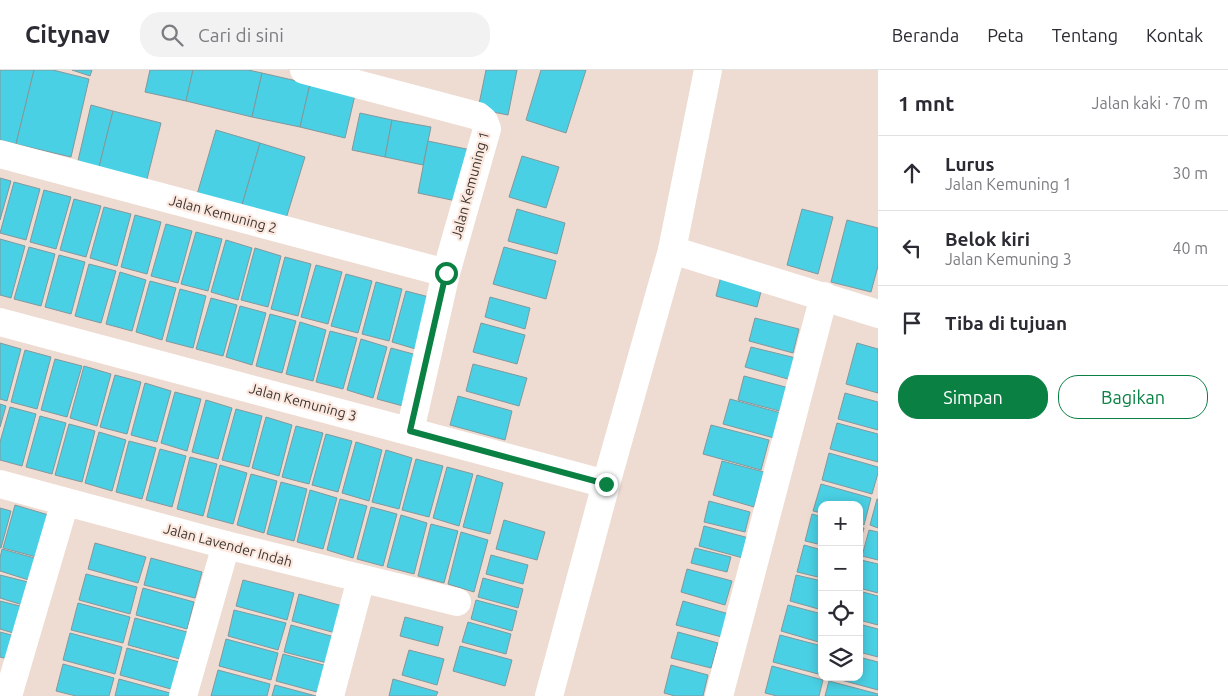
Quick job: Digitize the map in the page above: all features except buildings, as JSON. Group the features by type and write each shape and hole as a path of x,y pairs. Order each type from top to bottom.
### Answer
{"street":[{"name":"Jalan Kemuning 1","path":"304,70 478,116 484,121 487,129 446,273 410,431"},
{"path":"549,696 672,250 708,70"},
{"name":"Jalan Kemuning 2","path":"0,154 446,273"},
{"path":"672,250 878,314"},
{"path":"719,696 824,296"},
{"name":"Jalan Kemuning 3","path":"0,322 606,484"},
{"name":"Jalan Lavender Indah","path":"0,484 226,544 457,602"},
{"path":"8,696 65,502"},
{"path":"182,696 226,544"},
{"path":"330,696 362,579"}],"route":[{"path":"446,273 410,431 606,484"}]}
